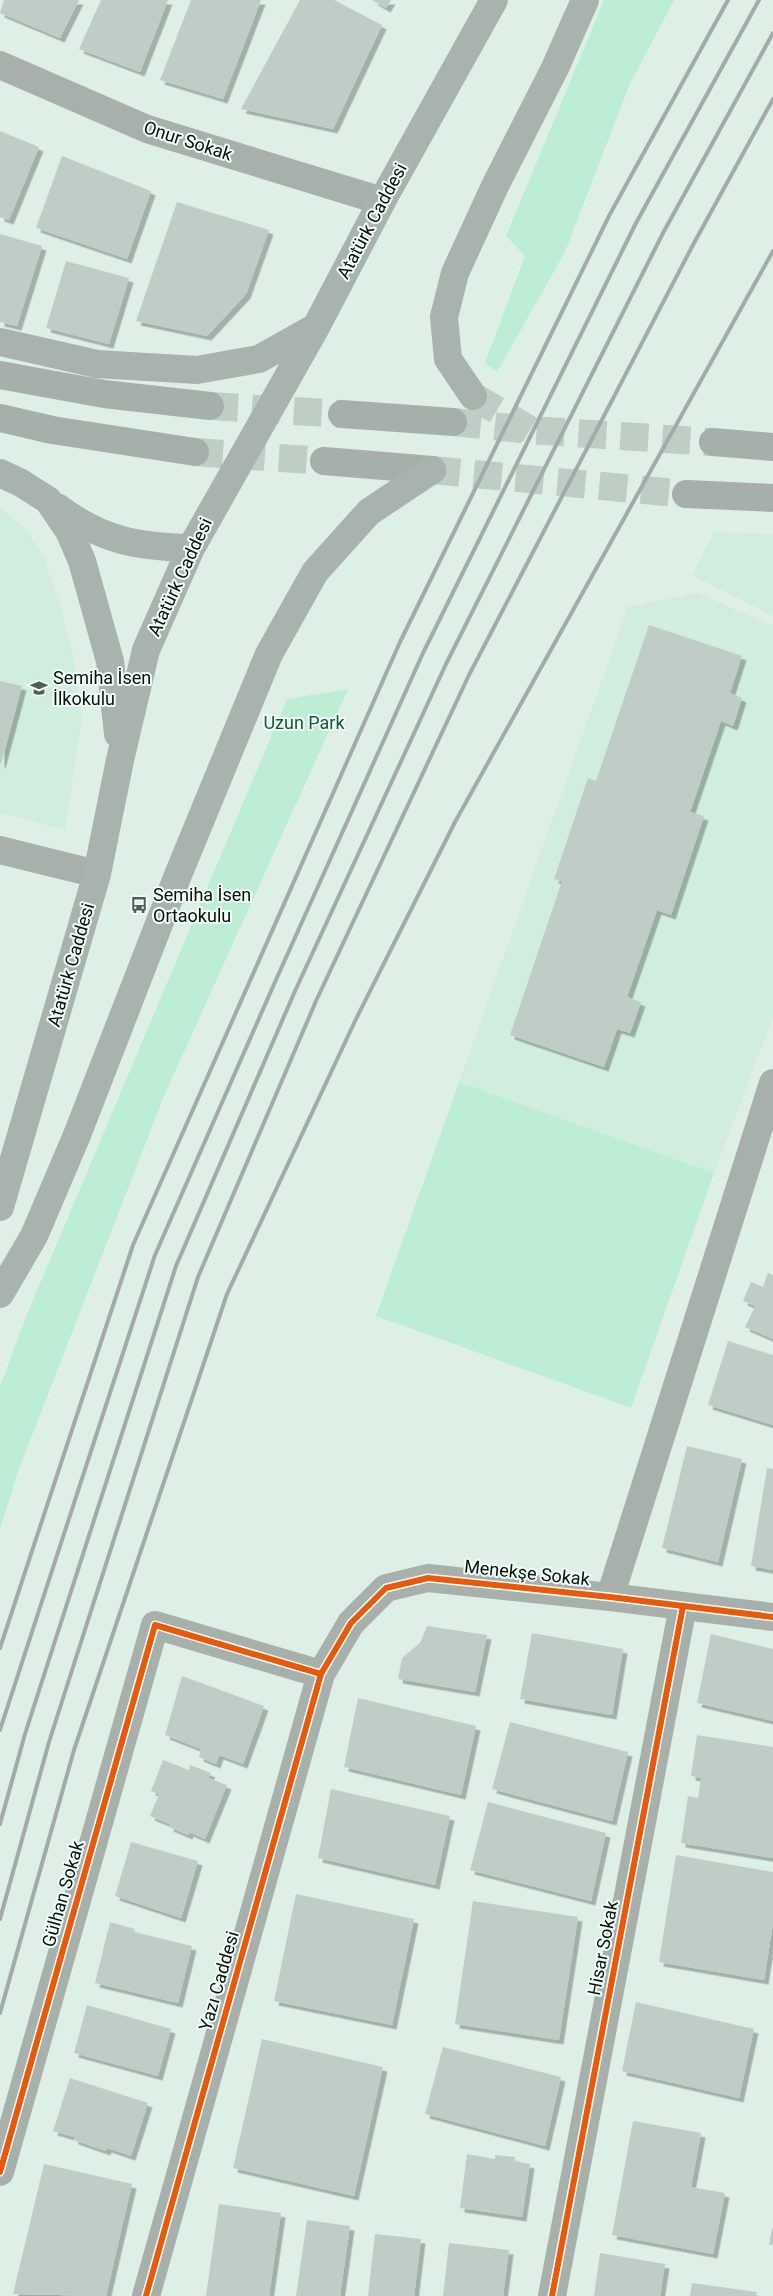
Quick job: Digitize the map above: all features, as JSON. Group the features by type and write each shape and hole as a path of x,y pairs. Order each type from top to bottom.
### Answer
{"main road":[{"name":"Atatürk Caddesi","path":"0,1207 97,874 120,760 146,650 191,548 316,328 382,201 494,0"},
{"path":"473,396 448,359 444,317 455,273 495,186 555,68 585,0"},
{"path":"0,342 97,364 197,370 259,359 316,328"},
{"path":"0,375 104,394 210,406"},
{"path":"342,414 454,422"},
{"path":"0,418 52,430 195,452"},
{"path":"713,442 773,447"},
{"path":"0,1294 34,1236 77,1135 178,875 269,654 315,572 369,512 432,470 324,462"},
{"path":"0,474 21,483 76,521 102,534 153,547 191,548"},
{"path":"686,494 773,498"},
{"path":"48,500 69,531 82,561 106,645 116,697 120,760"}],"street":[{"name":"Onur Sokak","path":"0,65 147,129 382,201"},
{"path":"0,850 97,874"},
{"path":"610,1597 773,1083"},
{"name":"Menekşe Sokak","path":"321,1674 351,1623 386,1588 428,1578 610,1597 773,1617"},
{"name":"Hisar Sokak","path":"552,2296 683,1606"},
{"name":"Gülhan Sokak","path":"0,2172 155,1625 321,1674"},
{"name":"Yazı Caddesi","path":"146,2296 321,1674"}],"shaded area":[{"name":"Semiha İsen İlkokulu","path":"0,508 24,527 43,556 60,606 74,660 82,717 65,830 0,813"},
{"path":"714,532 773,534 773,616 692,575"},
{"path":"698,593 773,626 773,1017 714,1173 459,1082 628,607"}],"green space":[{"path":"604,0 674,0 629,86 565,252 497,372 485,363 525,256 506,236"},
{"name":"Uzun Park","path":"348,689 164,1096 19,1469 0,1529 0,1387 25,1319 287,699"},
{"path":"459,1082 714,1173 631,1408 376,1316"}],"building":[{"path":"4,0 79,0 60,38 0,13"},
{"path":"101,0 168,0 140,72 79,49"},
{"path":"191,0 261,0 223,99 160,80"},
{"path":"300,0 334,0 382,25 333,129 241,109"},
{"path":"372,0 391,0 386,8"},
{"path":"0,131 39,147 9,220 0,217"},
{"path":"62,156 151,191 127,259 36,228"},
{"path":"177,202 269,230 246,294 207,336 136,321"},
{"path":"0,234 42,246 17,326 0,322"},
{"path":"66,261 129,278 109,344 46,328"},
{"path":"649,625 742,656 730,693 742,698 733,726 721,721 690,812 704,816 671,915 657,910 627,997 641,1002 630,1033 617,1029 604,1067 510,1035 562,881 554,879 588,778 596,781"},
{"path":"0,681 22,686 1,764 0,763"},
{"path":"768,1273 773,1275 773,1339 745,1327 755,1306 743,1301 751,1282 763,1287"},
{"path":"728,1341 773,1355 773,1425 708,1405"},
{"path":"687,1446 742,1459 718,1562 662,1548"},
{"path":"767,1468 773,1469 773,1570 751,1566"},
{"path":"427,1626 487,1635 475,1692 398,1679 402,1658 420,1643"},
{"path":"532,1633 623,1649 612,1715 520,1699"},
{"path":"711,1634 773,1649 773,1721 697,1703"},
{"path":"182,1676 264,1706 243,1764 219,1755 216,1764 199,1757 201,1749 165,1735"},
{"path":"358,1698 476,1726 461,1795 344,1767"},
{"path":"510,1722 628,1752 612,1821 492,1789"},
{"path":"697,1735 773,1747 773,1858 681,1843 688,1796 698,1798 701,1778 691,1776"},
{"path":"163,1760 189,1770 190,1765 211,1773 208,1778 227,1785 205,1839 189,1832 188,1835 169,1827 170,1824 150,1816 159,1794 151,1791"},
{"path":"331,1789 450,1816 435,1885 318,1858"},
{"path":"488,1802 606,1833 591,1901 470,1870"},
{"path":"131,1842 198,1861 181,1918 115,1896"},
{"path":"676,1855 773,1872 773,1923 764,1980 659,1962"},
{"path":"296,1894 414,1919 392,2025 274,2001"},
{"path":"473,1901 578,1917 559,2040 455,2024"},
{"path":"110,1922 135,1929 134,1932 192,1946 178,2003 95,1983"},
{"path":"636,2002 754,2029 739,2098 622,2071"},
{"path":"87,2005 171,2029 158,2076 74,2053"},
{"path":"262,2039 383,2067 354,2196 233,2168"},
{"path":"443,2047 561,2077 545,2146 425,2114"},
{"path":"70,2078 148,2103 131,2156 107,2148 106,2151 74,2140 74,2137 53,2131"},
{"path":"633,2121 701,2133 691,2187 725,2193 713,2254 612,2235"},
{"path":"467,2154 495,2159 495,2155 515,2157 514,2161 530,2164 522,2217 460,2208"},
{"path":"44,2164 132,2184 106,2296 13,2294"},
{"path":"219,2204 281,2213 269,2296 206,2296"},
{"path":"307,2220 350,2226 340,2296 296,2296"},
{"path":"772,2228 773,2245 769,2245"},
{"path":"375,2234 421,2239 414,2296 368,2296"},
{"path":"449,2243 509,2250 503,2296 443,2296"},
{"path":"600,2253 665,2264 660,2296 594,2296"},
{"path":"692,2283 757,2292 756,2296 690,2296"}],"tunnel":[{"path":"473,396 530,430"},
{"path":"210,406 342,414"},
{"path":"453,422 530,430 713,442"},
{"path":"195,452 324,461"},
{"path":"432,470 686,494"}],"railway":[{"path":"0,1648 133,1245 400,642 610,214 728,0"},
{"path":"0,1730 155,1255 423,653 636,223 759,0"},
{"path":"0,1824 25,1734 176,1266 295,991 446,664 663,233 773,33"},
{"path":"0,1919 49,1742 198,1277 316,1001 469,675 694,243 773,99"},
{"path":"0,2013 74,1750 227,1294 356,1019 455,822 773,251"}],"cycle path":[{"path":"146,2296 321,1674 351,1623 386,1588 428,1578 610,1597 773,1617"},
{"path":"552,2296 683,1606"},
{"path":"0,2172 155,1625 321,1674"}],"place":[{"name":"Semiha İsen İlkokulu","path":"39,688"},
{"name":"Semiha İsen Ortaokulu","path":"139,905"}]}
